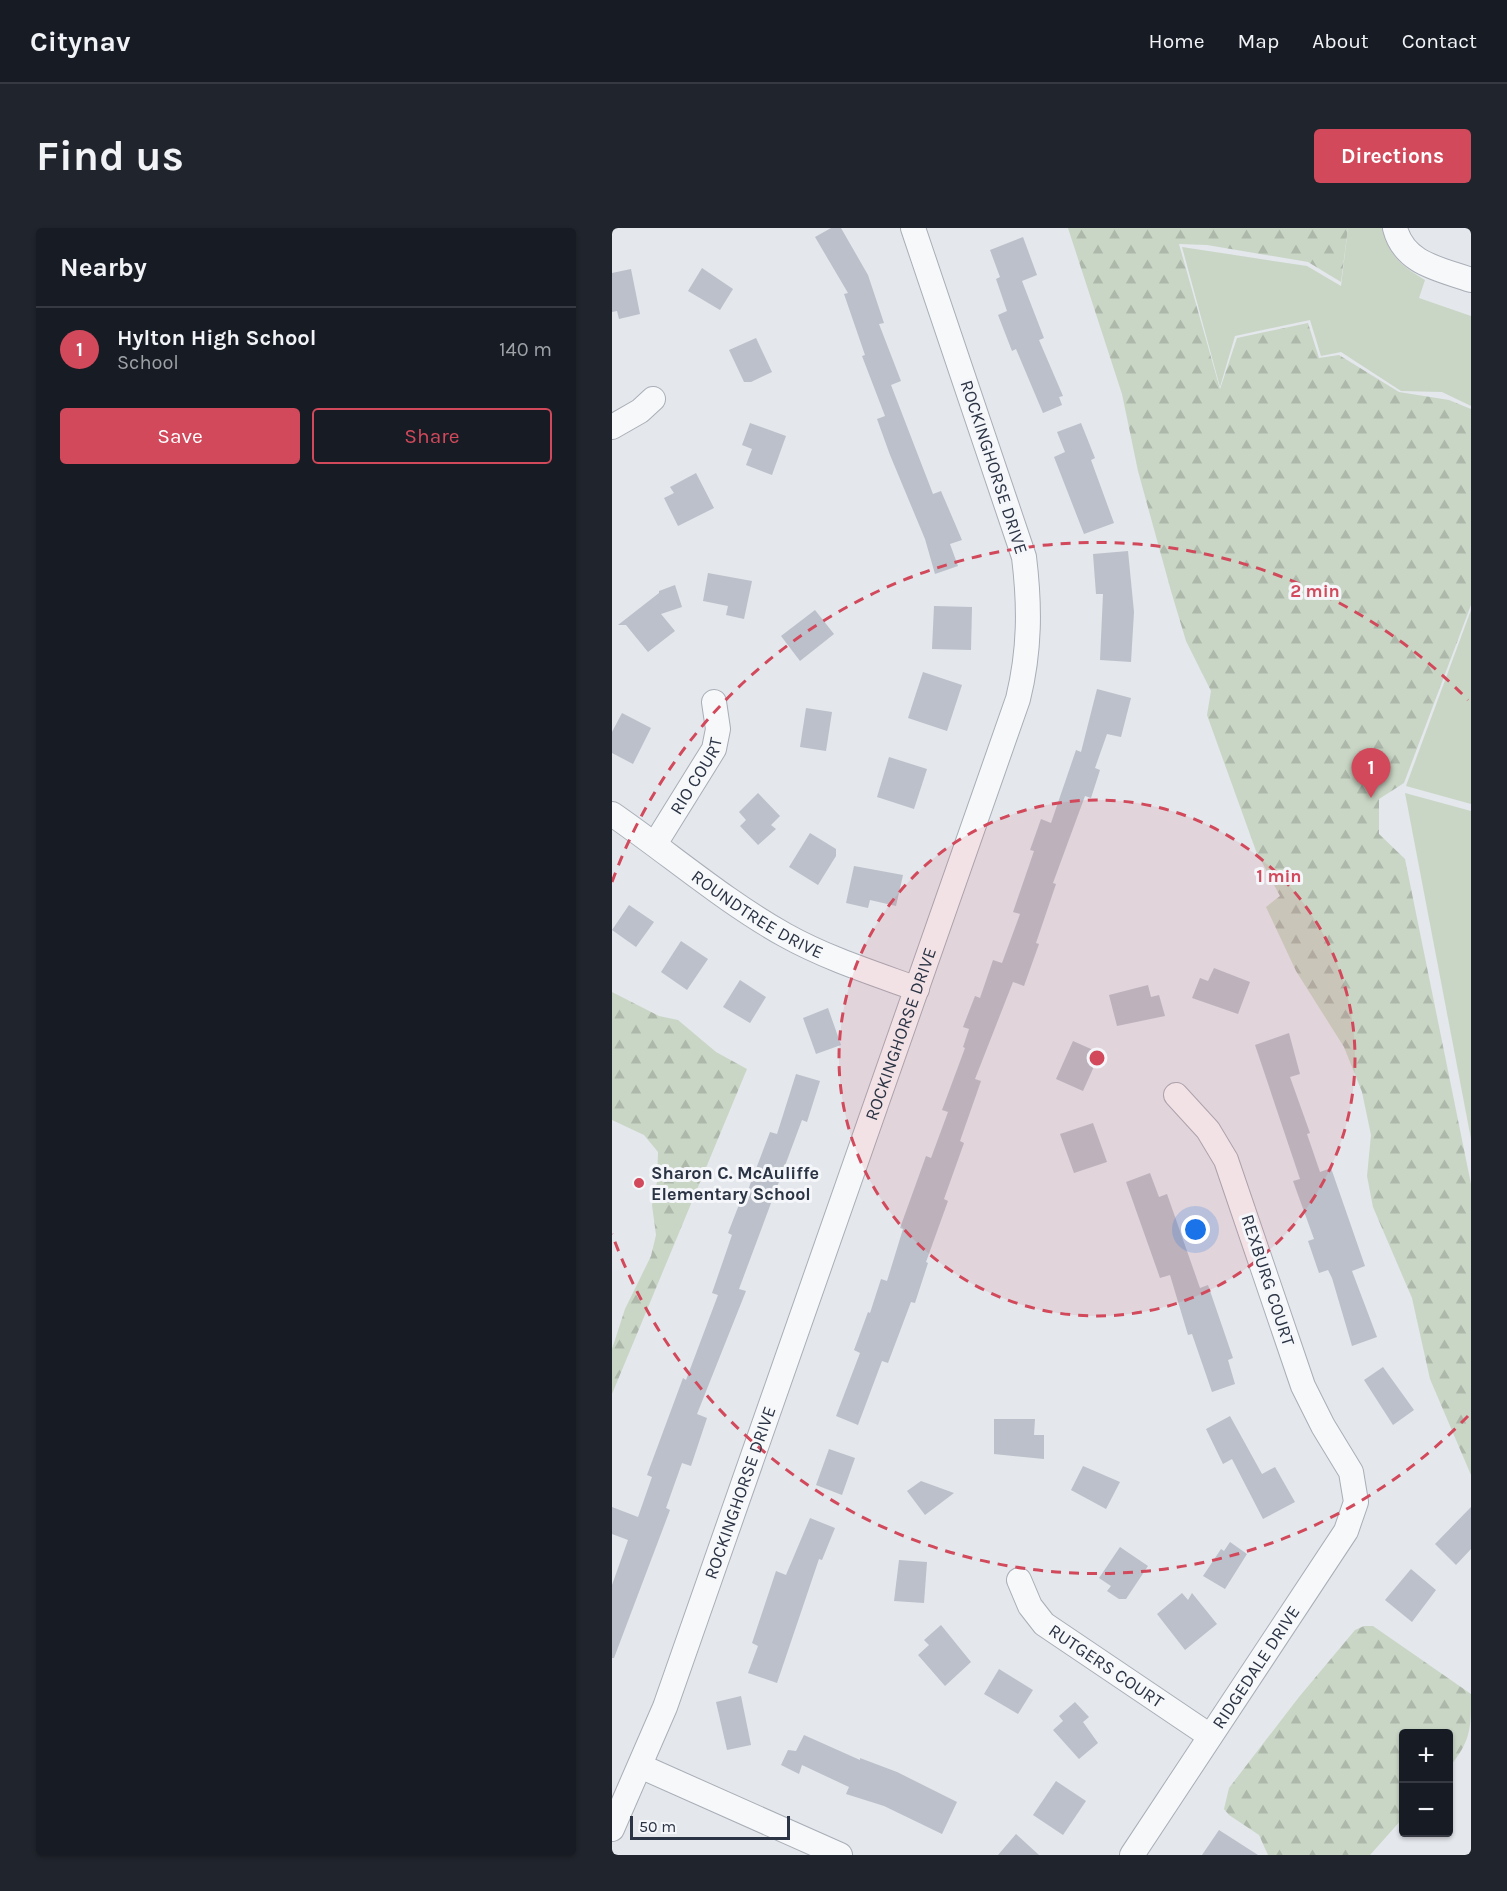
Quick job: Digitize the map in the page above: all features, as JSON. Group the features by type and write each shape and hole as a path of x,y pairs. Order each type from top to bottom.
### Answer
{"street":[{"name":"ROCKINGHORSE DRIVE","path":"612,1829 669,1696 1018,699 1025,669 1030,602 1024,557 913,228"},
{"path":"1395,228 1399,240 1416,260 1471,280"},
{"path":"612,427 640,411 653,399"},
{"name":"RIO COURT","path":"655,844 714,749 718,729 714,702"},
{"name":"ROUNDTREE DRIVE","path":"612,814 746,911 785,935 818,952 917,989"},
{"name":"REXBURG COURT","path":"1176,1095 1208,1130 1226,1160 1303,1386 1317,1417 1352,1472"},
{"name":"RIDGEDALE DRIVE","path":"1132,1855 1346,1531 1356,1502 1352,1472"},
{"name":"RUTGERS COURT","path":"1019,1580 1030,1606 1055,1633 1210,1736"},
{"path":"640,1766 840,1855"}],"green space":[{"path":"1068,228 1348,228 1341,282 1308,262 1207,245 1179,244 1220,389 1237,338 1308,323 1319,358 1339,355 1399,392 1449,400 1471,409 1471,605 1404,783 1379,799 1379,834 1405,859 1471,1184 1471,1475 1430,1379 1412,1298 1373,1207 1367,1176 1371,1135 1362,1092 1344,1047 1296,971 1266,907 1280,896 1256,851 1207,715 1211,691 1186,641 1138,471 1122,394"},
{"path":"1348,228 1383,228 1392,253 1425,280 1419,298 1471,316 1471,406 1442,392 1401,391 1341,352 1321,356 1310,320 1235,336 1220,387 1182,247 1307,266 1341,286"},
{"path":"1471,610 1471,804 1406,786"},
{"path":"1405,793 1471,811 1471,1139"},
{"path":"612,992 659,1016 678,1020 716,1052 747,1069 612,1394 612,1349 625,1309 651,1256 656,1235 652,1205 657,1182 658,1152 644,1135 612,1120"},
{"path":"1364,1626 1373,1626 1471,1694 1471,1717 1466,1742 1453,1762 1453,1729 1399,1729 1399,1822 1370,1855 1268,1855 1259,1835 1229,1815 1224,1809 1229,1788 1299,1697 1355,1630"}],"building":[{"path":"831,228 841,228 868,275 884,323 879,324 901,381 891,385 933,494 941,491 962,540 950,544 958,566 935,574 925,539 877,419 885,416 862,356 865,355 844,294 848,293 815,237"},
{"path":"1023,237 1037,275 1022,281 1044,338 1039,340 1063,396 1059,397 1062,405 1043,413 1016,349 1012,351 998,315 1007,311 996,279 1000,277 990,250"},
{"path":"702,268 733,289 720,310 688,291"},
{"path":"631,269 640,314 619,319 617,311 612,312 612,273"},
{"path":"756,338 772,372 751,382 744,382 729,350"},
{"path":"750,423 786,436 772,475 746,465 752,449 742,445"},
{"path":"1081,423 1095,458 1091,460 1114,523 1084,534 1054,457 1065,452 1057,432"},
{"path":"696,473 714,508 678,526 664,498 674,493 670,487"},
{"path":"1128,551 1134,612 1131,662 1100,660 1103,594 1096,594 1093,554"},
{"path":"708,573 752,581 744,619 726,615 728,606 703,601"},
{"path":"675,585 682,607 661,614 675,631 648,652 626,625 618,625 659,591"},
{"path":"934,606 972,607 971,650 932,649"},
{"path":"815,610 834,634 800,661 781,636"},
{"path":"923,672 962,685 947,731 908,718"},
{"path":"1097,689 1131,698 1121,737 1107,734 1095,768 1100,770 1091,798 1085,796 1053,883 1056,884 1024,986 1013,982 975,1079 981,1081 960,1141 964,1143 944,1199 948,1201 926,1262 928,1263 915,1303 911,1302 888,1363 882,1361 858,1425 836,1416 860,1353 854,1350 868,1312 870,1313 881,1279 887,1281 903,1229 900,1228 926,1156 931,1158 948,1112 942,1110 965,1048 963,1047 969,1029 963,1027 975,996 980,998 993,960 1002,963 1020,914 1013,912 1034,851 1030,850 1041,819 1051,823 1076,750 1081,752"},
{"path":"806,708 832,712 826,751 800,747"},
{"path":"622,713 651,728 633,764 612,753 612,732"},
{"path":"889,757 927,769 914,809 877,797"},
{"path":"758,793 780,816 771,825 776,829 758,845 740,826 746,820 739,812"},
{"path":"810,833 836,849 836,856 818,885 789,867"},
{"path":"854,866 903,875 896,906 870,900 868,908 846,903"},
{"path":"629,905 654,922 636,947 612,930"},
{"path":"681,941 708,959 687,990 661,972"},
{"path":"1214,968 1250,982 1238,1014 1192,998 1200,978 1208,981"},
{"path":"740,980 766,997 750,1023 723,1007"},
{"path":"1148,985 1151,997 1159,995 1165,1016 1117,1026 1109,995"},
{"path":"828,1008 841,1045 816,1054 803,1018"},
{"path":"1289,1033 1300,1074 1290,1077 1310,1133 1307,1134 1320,1172 1331,1168 1365,1266 1352,1271 1377,1337 1352,1346 1332,1278 1328,1270 1319,1273 1308,1241 1314,1239 1293,1181 1300,1179 1255,1045"},
{"path":"1073,1041 1100,1053 1083,1091 1056,1079"},
{"path":"796,1074 820,1081 807,1122 802,1120 739,1289 746,1291 697,1414 707,1418 691,1466 682,1463 666,1508 670,1510 614,1658 612,1658 612,1585 628,1540 612,1534 612,1507 638,1517 652,1477 647,1475 683,1378 686,1380 718,1295 712,1293 732,1235 728,1233 742,1197 745,1198 770,1132 777,1134"},
{"path":"1093,1123 1107,1162 1074,1173 1060,1134"},
{"path":"1150,1173 1159,1197 1167,1194 1200,1288 1208,1285 1233,1358 1228,1360 1235,1384 1212,1392 1192,1334 1188,1335 1170,1275 1160,1278 1126,1182"},
{"path":"1383,1367 1414,1410 1393,1425 1364,1380"},
{"path":"1230,1416 1262,1474 1275,1467 1295,1502 1263,1519 1232,1459 1223,1464 1206,1429"},
{"path":"994,1419 1035,1419 1034,1435 1044,1435 1044,1459 994,1454"},
{"path":"829,1449 855,1458 842,1495 816,1485"},
{"path":"1083,1466 1120,1482 1106,1509 1071,1490"},
{"path":"921,1481 954,1493 925,1515 907,1491"},
{"path":"1471,1507 1471,1549 1456,1565 1435,1544"},
{"path":"810,1518 835,1528 822,1560 819,1559 777,1683 748,1673 758,1646 752,1643 776,1571 786,1575"},
{"path":"1230,1542 1247,1554 1225,1589 1203,1576 1221,1549 1224,1551"},
{"path":"1120,1547 1148,1566 1126,1599 1119,1599 1107,1591 1111,1586 1099,1578"},
{"path":"899,1560 927,1562 924,1603 894,1601"},
{"path":"1411,1569 1436,1590 1412,1622 1385,1600"},
{"path":"1182,1593 1188,1600 1192,1593 1217,1624 1185,1650 1157,1614"},
{"path":"941,1625 971,1662 945,1686 918,1655 929,1645 924,1640"},
{"path":"999,1669 1033,1690 1018,1714 984,1694"},
{"path":"741,1696 751,1745 727,1750 716,1702"},
{"path":"1075,1702 1089,1717 1083,1722 1098,1743 1079,1759 1053,1730 1063,1721 1059,1716"},
{"path":"804,1735 860,1760 860,1758 897,1772 957,1802 942,1834 884,1806 846,1794 849,1787 802,1765 799,1774 781,1765 788,1750 796,1751"},
{"path":"1056,1781 1086,1801 1063,1835 1033,1815"},
{"path":"1219,1830 1258,1855 1202,1855"},
{"path":"1016,1834 1039,1855 998,1855"}],"place":[{"name":"Hylton High School","path":"1371,798"},
{"name":"Sharon C. McAuliffe Elementary School","path":"639,1183"}]}
